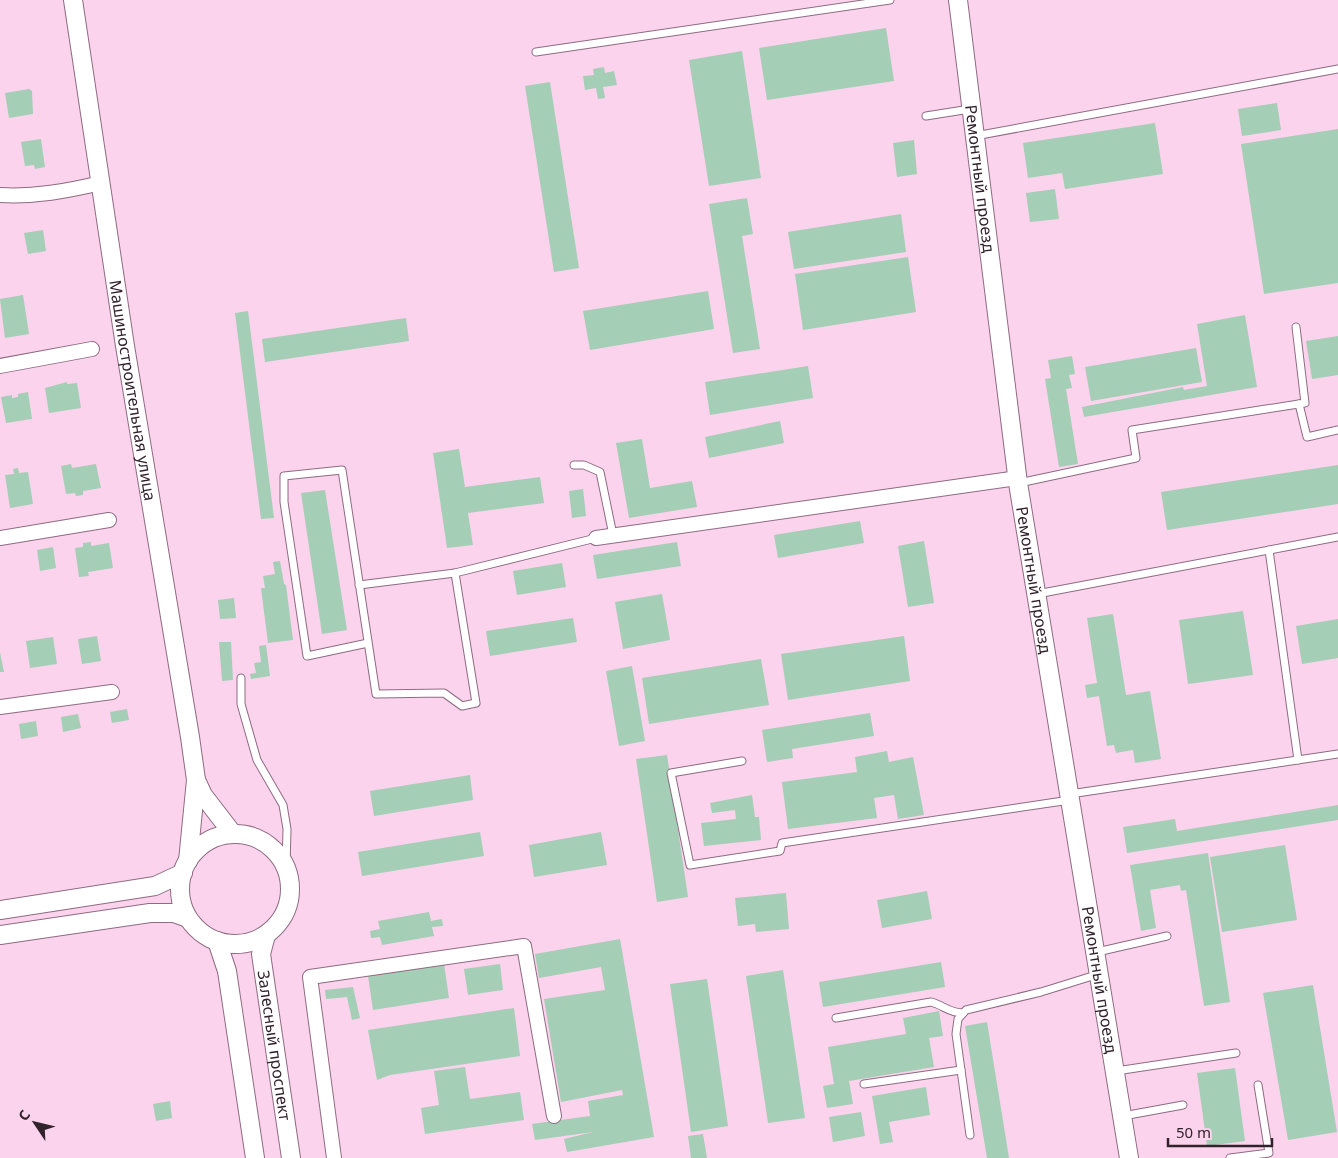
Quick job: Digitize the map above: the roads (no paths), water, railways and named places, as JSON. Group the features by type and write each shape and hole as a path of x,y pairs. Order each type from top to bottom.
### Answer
{"street":[{"name":"Машиностроительная улица","path":"73,0 125,346 196,780 185,867"},
{"name":"Ремонтный проезд","path":"958,0 1018,480 1129,1158"},
{"path":"0,195 29,196 68,192 101,182"},
{"path":"0,366 92,349"},
{"path":"596,538 1018,480"},
{"path":"0,538 109,520"},
{"path":"0,707 112,692"},
{"name":"Машиностроительная улица","path":"196,780 203,794 233,834"},
{"path":"0,910 156,886 185,867 205,843 233,834 250,836 265,843 277,854 286,868 290,886 288,905 279,922 266,934 250,942 233,944 216,941 196,928 188,918 182,904 180,888 185,867"},
{"path":"0,935 150,913 174,913 188,918"},
{"name":"Залесный проспект","path":"266,934 260,954 291,1158"},
{"path":"216,941 227,972 255,1158"},
{"path":"334,1158 310,977 524,946 554,1116"}],"lane":[{"path":"536,52 890,0"},
{"path":"974,136 1338,69"},
{"path":"926,116 971,109"},
{"path":"1018,480 1136,458 1132,430 1305,403 1296,327"},
{"path":"1299,404 1307,437 1338,430"},
{"path":"574,465 584,465 600,472 613,535"},
{"path":"368,643 307,656 284,502 284,476 342,470 376,694 444,693 462,706 476,703 455,573"},
{"path":"1037,594 1338,537"},
{"path":"359,585 455,573 596,538"},
{"path":"1269,550 1298,760"},
{"path":"241,678 241,704 257,760 283,805 288,829 286,868"},
{"path":"742,761 671,773 690,865 780,851 782,843 1338,754"},
{"path":"1096,953 1167,936"},
{"path":"970,1136 956,1034 958,1019 966,1010 1041,992 1099,974"},
{"path":"836,1018 931,1002 939,1004 953,1013 963,1013"},
{"path":"1115,1071 1236,1053"},
{"path":"864,1084 961,1070"},
{"path":"1230,1158 1269,1152 1258,1085"},
{"path":"1123,1116 1183,1105"}]}
